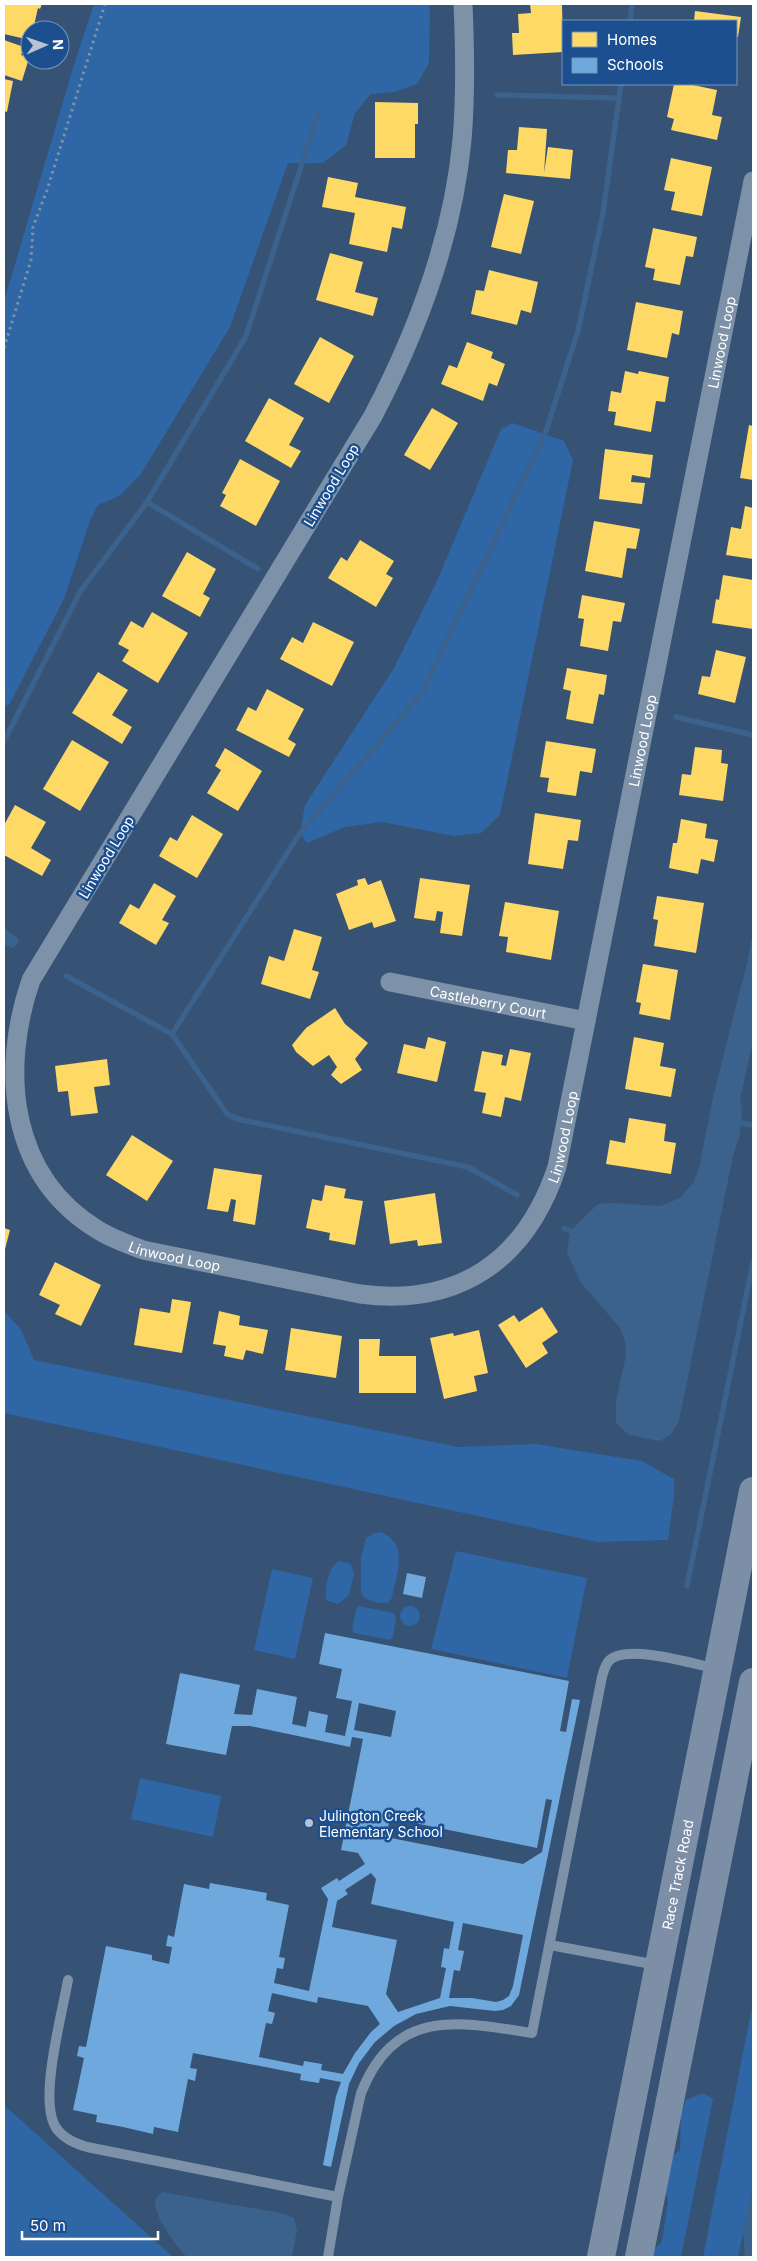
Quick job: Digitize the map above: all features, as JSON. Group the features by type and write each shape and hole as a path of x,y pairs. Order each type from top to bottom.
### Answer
{"main road":[{"name":"Race Track Road","path":"600,2257 753,1491"},
{"path":"718,1669 734,1689 746,1716"},
{"path":"639,2257 753,1682"},
{"path":"659,1966 695,1973"},
{"path":"635,2083 672,2092"}],"street":[{"name":"Linwood Loop","path":"463,4 466,82 462,142 450,210 437,264 397,371 373,416 31,980 21,1002 10,1053 11,1135 30,1158 54,1193 74,1213 97,1230 116,1240 143,1250 360,1294 402,1297 434,1292 458,1284 481,1273 502,1257 521,1238 536,1216 549,1193 557,1168 753,181"},
{"name":"Castleberry Court","path":"390,982 586,1021"}],"lane":[{"path":"328,2257 338,2197 361,2094 366,2080 382,2057 399,2040 413,2032 441,2024 470,2024 532,2033 603,1671 608,1662 614,1657 635,1653 718,1669"},
{"path":"550,1945 659,1966"},
{"path":"68,1980 48,2090 50,2114 54,2125 62,2135 76,2144 87,2147 338,2197"}],"path":[{"path":"4,348 31,260 33,227 47,190 105,4"}],"shaded area":[{"path":"94,4 430,4 429,63 417,84 394,92 371,94 355,113 346,145 323,163 288,163 230,327 141,474 119,496 98,505 90,521 64,599 9,705 4,707 4,301 76,58"},
{"path":"513,423 564,441 573,460 500,815 481,833 454,836 382,822 345,827 307,843 300,833 305,805 394,668 437,581 501,429"},
{"path":"4,928 19,939 17,945 12,948 4,944"},
{"path":"753,930 753,1042 740,1099 742,1112 740,1135 733,1156 679,1421 671,1434 660,1441 629,1435 616,1423 616,1401 626,1355 625,1342 620,1328 581,1283 567,1253 570,1231 598,1204 660,1206 680,1198 693,1183 699,1168 713,1097 748,959"},
{"path":"4,1311 21,1329 34,1360 458,1447 536,1444 642,1461 674,1479 674,1496 668,1540 597,1542 4,1413"},
{"path":"381,1532 390,1537 396,1544 399,1561 392,1598 388,1603 369,1600 361,1593 361,1558 366,1538 374,1533"},
{"path":"456,1551 587,1578 567,1678 431,1649"},
{"path":"340,1561 351,1564 354,1574 349,1595 338,1604 326,1600 326,1590 330,1572 336,1563"},
{"path":"272,1569 313,1578 295,1659 254,1650"},
{"path":"359,1606 393,1613 396,1617 393,1637 390,1640 354,1633 352,1630 356,1609"},
{"path":"410,1606 417,1609 420,1616 417,1623 410,1626 403,1623 400,1616 403,1609"},
{"path":"140,1778 221,1796 213,1837 131,1819"},
{"path":"753,2002 753,2187 738,2257 703,2257"},
{"path":"703,2093 713,2099 681,2257 650,2257 650,2252 662,2242 668,2201 663,2183 669,2159 680,2150 681,2113 686,2100"},
{"path":"4,2105 173,2257 4,2257"},
{"path":"753,2187 753,2257 745,2257 743,2231"},
{"path":"162,2192 286,2214 294,2218 297,2230 292,2257 187,2257 171,2238 157,2214 155,2199"}],"building: Homes":[{"path":"4,4 42,4 40,9 38,8 35,20 20,20 20,38 4,34"},
{"path":"530,4 562,4 562,52 513,55 512,33 519,33 518,14 531,13"},
{"path":"695,11 741,17 738,37 737,20 694,20"},
{"path":"4,40 20,46 20,70 25,70 22,81 4,75"},
{"path":"4,79 13,81 7,112 4,111"},
{"path":"674,85 693,85 717,90 712,115 722,117 717,140 671,130 674,119 667,117"},
{"path":"375,102 418,103 418,124 415,124 415,158 375,158"},
{"path":"519,127 547,129 544,173 548,147 573,150 570,179 506,173 508,150 517,150"},
{"path":"671,158 712,167 702,216 671,210 675,192 664,190"},
{"path":"328,177 358,183 355,197 406,207 402,229 392,227 387,252 349,244 355,213 322,207"},
{"path":"504,194 534,201 521,254 491,247"},
{"path":"653,228 697,237 693,257 686,256 680,285 653,280 655,269 645,267"},
{"path":"330,253 363,262 355,292 378,298 373,316 316,300"},
{"path":"489,270 538,282 531,313 521,310 517,325 471,314 476,290 484,291"},
{"path":"636,302 683,311 679,335 672,333 667,358 627,350"},
{"path":"320,337 354,356 329,403 294,384"},
{"path":"467,342 493,352 491,358 505,364 497,386 489,383 483,401 441,384 449,365 457,368"},
{"path":"625,371 638,374 639,371 669,377 665,402 656,401 651,432 614,425 616,412 608,411 611,391 621,393"},
{"path":"269,398 304,418 289,445 301,451 291,468 245,441"},
{"path":"432,408 458,423 430,470 404,455"},
{"path":"749,425 753,426 753,480 740,478"},
{"path":"605,449 653,455 650,478 632,475 631,482 645,483 642,504 599,499"},
{"path":"240,459 280,481 256,526 220,506 226,495 222,493"},
{"path":"745,506 753,508 753,559 726,555 731,527 741,529"},
{"path":"594,521 640,529 636,549 627,548 622,578 585,571"},
{"path":"360,540 394,561 386,574 393,578 376,607 328,578 341,557 347,561"},
{"path":"187,552 216,569 203,594 210,598 200,617 162,596"},
{"path":"723,575 753,580 753,629 712,623 716,599 719,600"},
{"path":"582,595 625,603 621,622 613,621 608,651 580,646 584,619 578,618"},
{"path":"152,612 188,633 158,683 122,661 129,650 118,644 131,621 143,628"},
{"path":"313,622 354,642 332,686 280,659 292,637 303,643"},
{"path":"716,650 746,657 735,703 698,694 702,676 710,677"},
{"path":"567,668 607,675 604,695 599,694 593,724 566,719 571,691 563,689"},
{"path":"98,672 128,690 112,715 132,727 122,744 72,713"},
{"path":"267,689 304,709 288,739 296,744 289,757 236,730 248,707 256,711"},
{"path":"72,740 109,762 80,811 43,789"},
{"path":"546,741 596,749 592,773 580,771 576,796 547,792 549,778 540,777"},
{"path":"695,747 722,750 721,763 728,764 723,801 679,795 682,774 691,775"},
{"path":"225,748 262,771 238,811 207,793 221,770 215,766"},
{"path":"15,805 46,822 31,848 51,860 42,876 4,855 4,825"},
{"path":"535,813 581,820 578,841 568,840 563,869 528,864"},
{"path":"192,815 223,834 197,878 159,856 170,837 177,841"},
{"path":"681,819 707,824 705,838 718,840 714,862 701,859 698,874 669,868 673,843 677,843"},
{"path":"365,878 368,885 381,880 396,921 374,928 372,922 349,930 336,894 358,885 357,880"},
{"path":"420,878 470,885 462,936 440,933 443,912 437,911 435,921 414,918"},
{"path":"154,883 176,896 162,920 169,923 156,945 119,923 130,904 139,909"},
{"path":"657,896 704,903 696,953 654,946 658,920 653,919"},
{"path":"505,902 559,911 551,960 506,952 508,937 499,936"},
{"path":"294,929 322,937 312,970 319,972 310,999 261,984 269,956 284,961"},
{"path":"643,964 678,970 670,1020 639,1014 641,1003 636,1002"},
{"path":"335,1008 345,1024 368,1043 355,1059 362,1070 341,1084 331,1075 337,1067 329,1055 313,1066 296,1052 292,1045 306,1028"},
{"path":"428,1037 446,1042 437,1082 397,1073 404,1044 425,1049"},
{"path":"634,1037 664,1043 660,1066 676,1069 671,1097 625,1089"},
{"path":"510,1049 531,1053 521,1101 505,1097 501,1117 482,1113 486,1093 474,1091 482,1051 503,1055 501,1065 506,1066"},
{"path":"107,1059 110,1085 94,1087 98,1113 71,1116 68,1091 58,1092 55,1066"},
{"path":"629,1118 666,1124 664,1141 676,1143 671,1174 606,1164 610,1140 625,1143"},
{"path":"132,1135 173,1161 147,1201 106,1175"},
{"path":"214,1168 262,1175 255,1225 233,1221 236,1200 231,1199 228,1212 207,1209"},
{"path":"325,1185 346,1189 344,1198 363,1201 355,1245 329,1240 330,1233 306,1228 312,1199 322,1201"},
{"path":"435,1193 442,1243 418,1246 417,1240 390,1244 384,1201"},
{"path":"4,1228 10,1230 4,1253"},
{"path":"55,1262 101,1285 81,1326 55,1314 60,1305 39,1295"},
{"path":"172,1299 191,1302 182,1353 134,1345 140,1308 170,1313"},
{"path":"542,1307 558,1332 542,1343 548,1353 526,1368 498,1325 514,1315 519,1322"},
{"path":"219,1311 240,1316 239,1325 268,1330 263,1354 246,1350 243,1360 224,1356 226,1346 213,1344"},
{"path":"291,1328 342,1336 336,1378 285,1370"},
{"path":"479,1330 488,1373 474,1376 477,1391 444,1399 430,1338 453,1333 454,1336"},
{"path":"359,1339 380,1339 379,1356 416,1356 416,1393 359,1393"}],"building: Schools":[{"path":"407,1573 426,1577 422,1598 403,1594"},
{"path":"325,1633 569,1681 560,1731 566,1732 572,1699 580,1700 519,1995 511,2006 503,2010 495,2011 450,2006 416,2014 394,2026 375,2042 359,2063 349,2084 331,2167 323,2165 336,2096 341,2082 320,2078 319,2083 300,2080 301,2074 193,2053 190,2068 197,2069 195,2081 188,2079 178,2132 154,2127 153,2134 96,2122 97,2115 73,2110 84,2058 77,2056 79,2046 86,2047 106,1946 152,1955 152,1960 169,1964 172,1947 166,1946 168,1935 174,1937 184,1884 209,1889 210,1883 267,1893 266,1900 289,1905 279,1957 285,1958 283,1969 277,1968 274,1983 309,1991 328,1899 321,1888 337,1878 339,1881 365,1864 358,1853 341,1850 363,1739 352,1737 350,1747 250,1726 232,1726 226,1755 166,1744 180,1673 240,1685 234,1714 252,1715 257,1689 297,1697 292,1724 306,1727 309,1711 328,1715 325,1732 345,1736 352,1701 336,1698 342,1669 319,1664","holes":["359,1703 396,1711 391,1737 354,1730","546,1799 552,1800 542,1852 523,1864 386,1837 390,1818 537,1848","371,1873 376,1879 371,1904 454,1922 449,1949 444,1948 441,1967 446,1968 440,1998 398,2012 386,1994 397,1940 332,1927 337,1901 348,1894 345,1890","463,1923 523,1935 513,1986 509,1996 496,2002 472,1998 449,1998 454,1970 460,1971 464,1951 458,1950","272,1993 317,2003 318,1997 368,2006 380,2024 371,2032 355,2053 343,2074 321,2070 322,2064 304,2061 303,2066 259,2057 266,2023 272,2024 275,2013 268,2011"]}],"waterway":[{"path":"630,20 632,4"},
{"path":"172,1034 300,833 422,693 545,434 578,331 603,213 621,85"},
{"path":"497,95 618,98"},
{"path":"4,741 80,592 147,502 246,336 318,114"},
{"path":"147,502 258,569"},
{"path":"676,717 753,735"},
{"path":"66,976 172,1034 227,1114 237,1119 468,1167 517,1195"},
{"path":"741,1123 753,1125"},
{"path":"564,1228 570,1231"},
{"path":"687,1586 753,1262"}],"place":[{"name":"Julington Creek Elementary School","path":"309,1823"}]}
